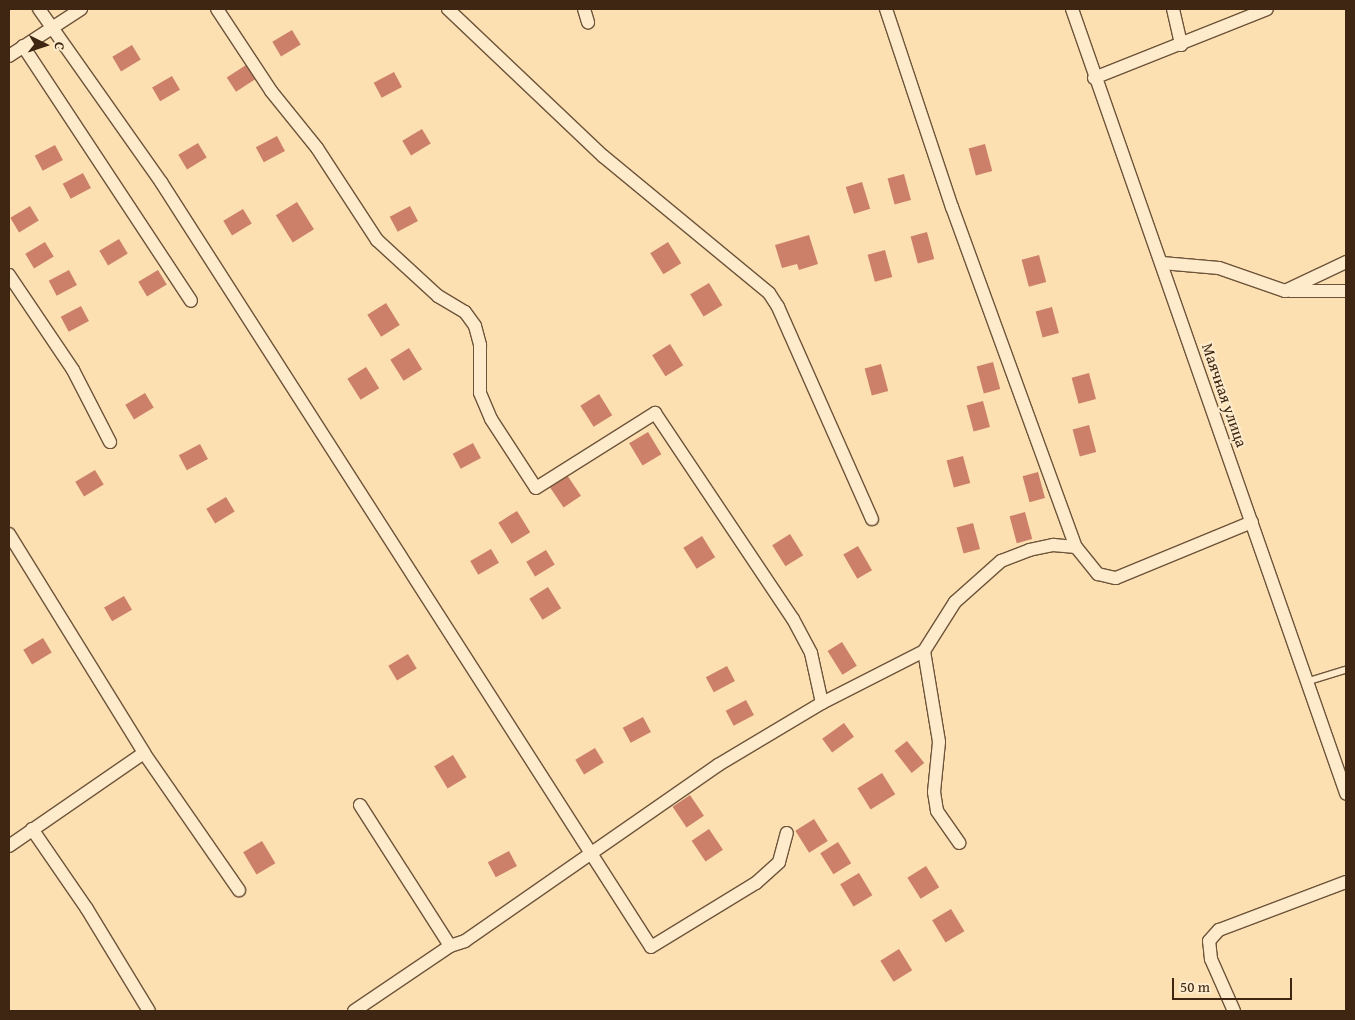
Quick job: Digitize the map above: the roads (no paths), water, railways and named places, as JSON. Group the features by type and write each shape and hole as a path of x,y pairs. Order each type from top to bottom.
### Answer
{"street":[{"path":"39,9 161,182 651,947 756,883 779,862 787,833"},
{"path":"9,56 51,27 82,9"},
{"path":"217,9 271,91 317,148 377,240 438,296 465,312 475,326 480,345 480,393 491,419 536,488 655,413 793,619 811,654 822,703"},
{"path":"448,9 603,156 769,293 778,307 872,519"},
{"path":"584,9 588,22"},
{"path":"886,9 952,207 1076,547 1098,574 1116,578 1252,522"},
{"name":"Маячная улица","path":"1072,9 1094,78 1162,264 1346,793"},
{"path":"1173,9 1181,45"},
{"path":"1094,78 1181,45 1267,9"},
{"path":"23,46 191,301"},
{"path":"1285,291 1346,262"},
{"path":"1162,264 1219,268 1285,291 1346,291"},
{"path":"9,276 73,370 110,442"},
{"path":"9,534 144,753 238,890"},
{"path":"354,1011 450,946 465,941 718,764 822,703 924,651 955,602 1001,562 1029,550 1053,545 1076,547"},
{"path":"924,651 940,742 934,792 937,811 959,843"},
{"path":"9,846 144,753"},
{"path":"360,806 450,946"},
{"path":"32,830 88,909 149,1011"},
{"path":"1234,1011 1211,959 1209,941 1218,930 1346,882"}],"lane":[{"path":"1308,681 1346,670"}]}
